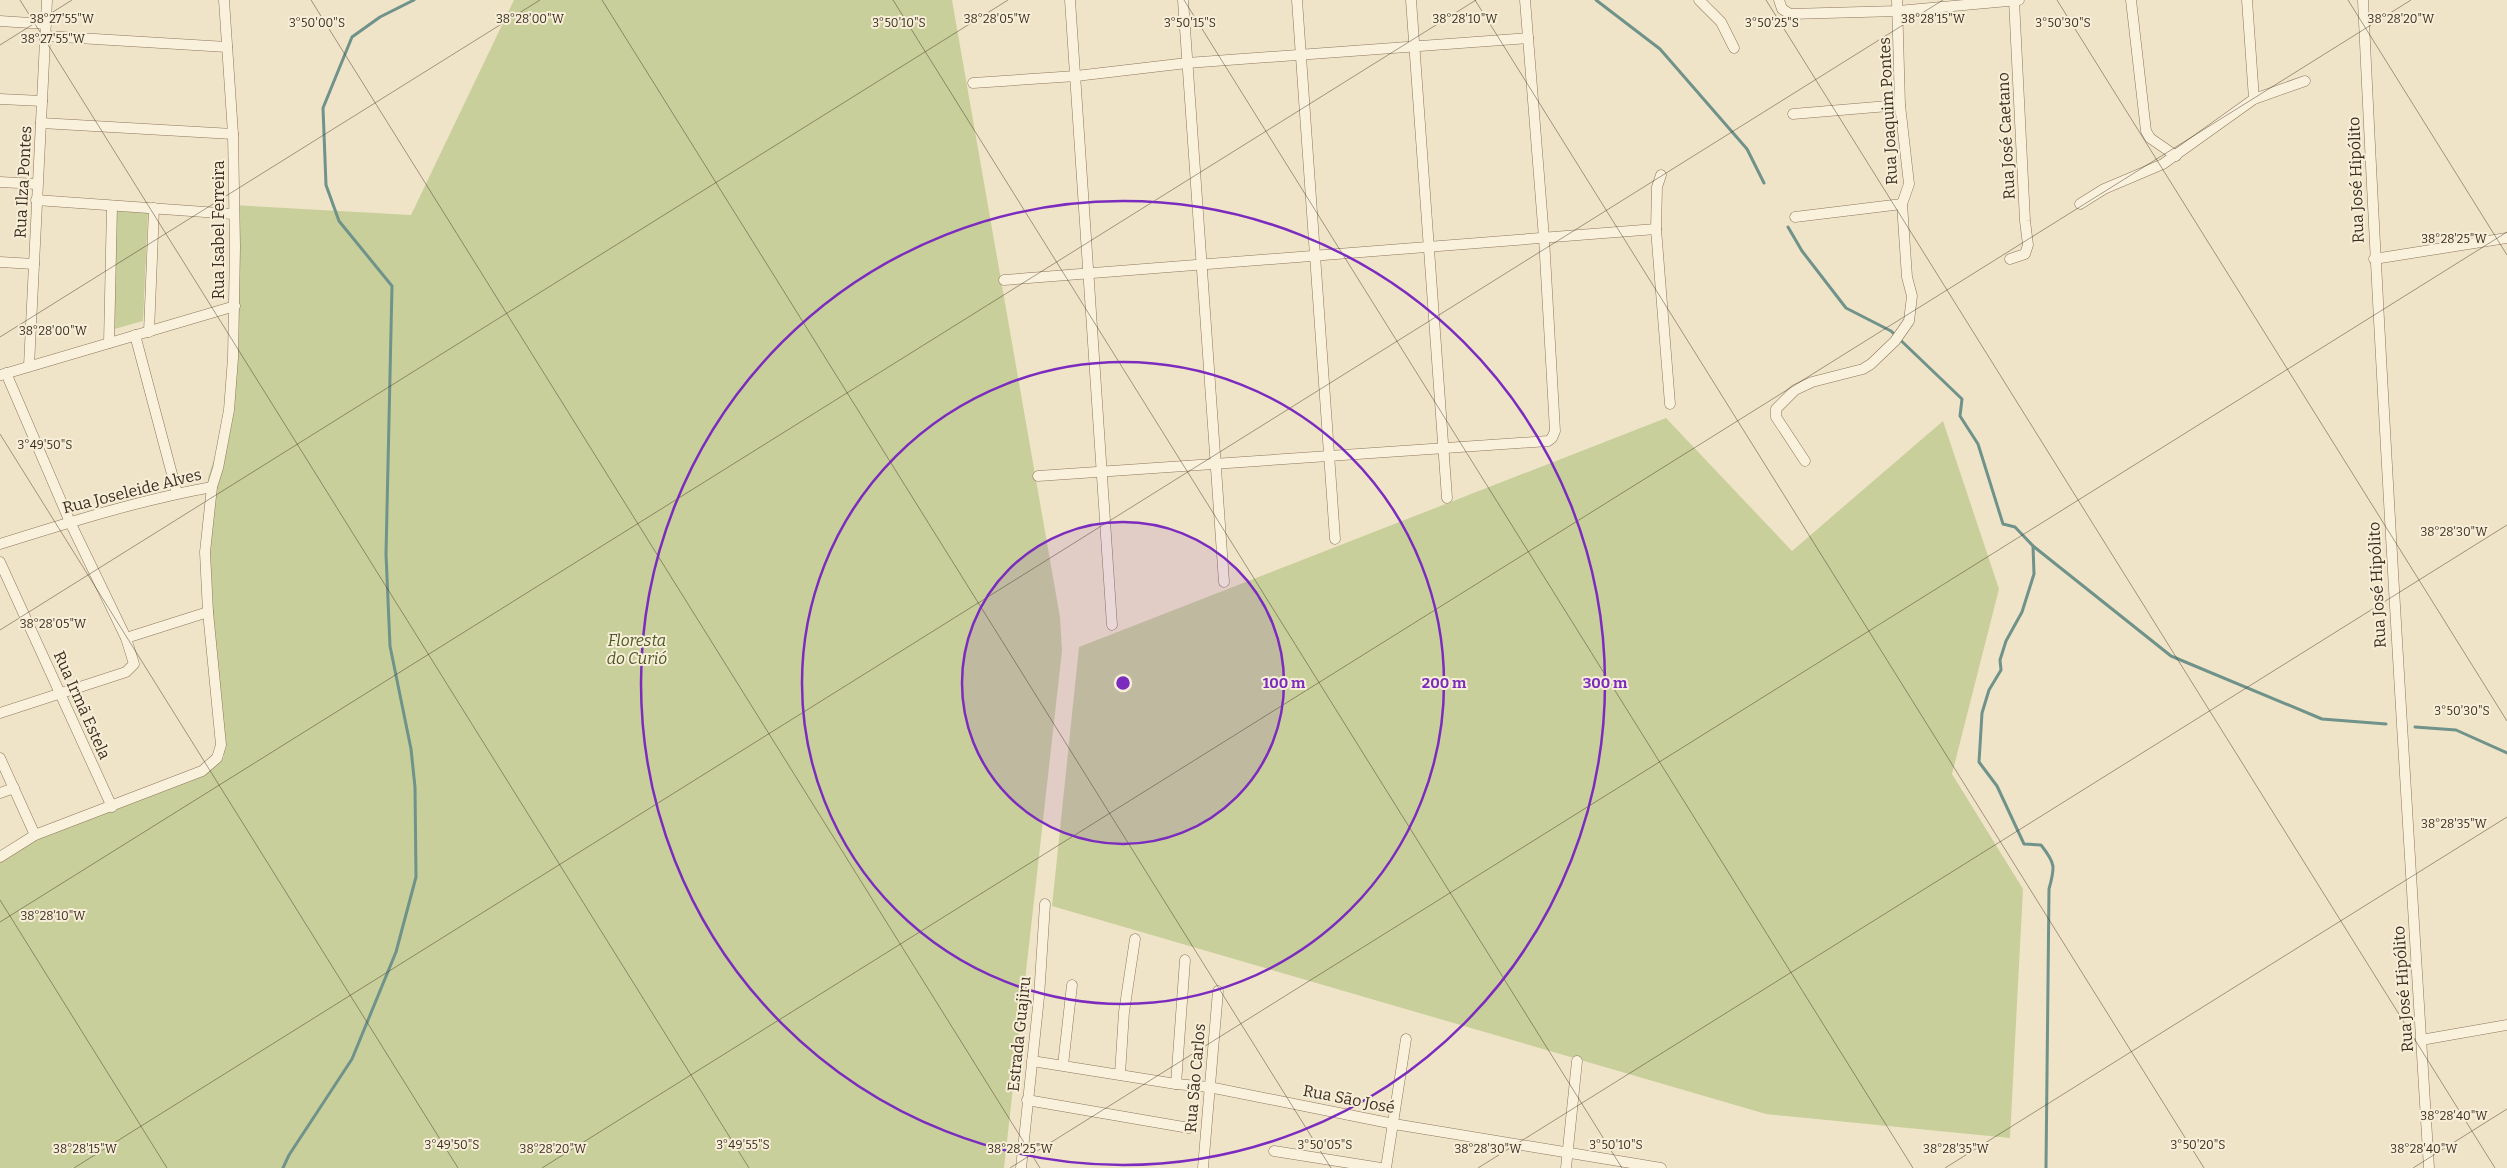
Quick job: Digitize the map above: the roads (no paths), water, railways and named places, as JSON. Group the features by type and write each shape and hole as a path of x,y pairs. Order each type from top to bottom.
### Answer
{"street":[{"name":"Rua Ilza Pontes","path":"29,366 47,0"},
{"name":"Rua Isabel Ferreira","path":"3,374 235,306 233,134 224,0"},
{"path":"1070,0 1112,625"},
{"path":"1183,0 1224,582"},
{"path":"1297,0 1335,539"},
{"path":"1412,0 1447,498"},
{"path":"1038,476 1548,440 1554,436 1544,238 1525,0"},
{"path":"1699,0 1721,22 1734,48"},
{"path":"1779,0 1782,9 1790,14 1898,5 2019,0"},
{"name":"Rua José Caetano","path":"2010,258 2025,254 2028,245 2025,221 2014,0"},
{"path":"2131,0 2146,131 2150,138 2176,156"},
{"path":"2247,0 2254,99"},
{"name":"Rua José Hipólito","path":"2363,0 2374,259 2429,1168"},
{"name":"Rua Joaquim Pontes","path":"1805,461 1776,417 1776,410 1783,400 1795,390 1812,382 1863,369 1871,364 1898,337 1909,321 1912,296 1907,277 1902,204 1909,184 1900,105 1898,5"},
{"path":"0,22 46,24"},
{"path":"46,36 227,47"},
{"path":"973,83 1076,76 1187,63 1528,38"},
{"path":"2080,204 2104,189 2163,164 2254,99 2305,81"},
{"path":"0,99 42,101"},
{"path":"1794,114 1900,105"},
{"path":"41,123 233,134"},
{"path":"1661,175 1657,187 1656,229 1670,404"},
{"path":"0,182 37,184"},
{"path":"36,200 233,214"},
{"path":"1795,217 1902,204"},
{"path":"109,343 112,206"},
{"path":"148,332 154,208"},
{"path":"1004,280 1656,229"},
{"path":"2374,259 2507,238"},
{"path":"0,262 34,264"},
{"name":"Rua Joseleide Alves","path":"0,544 70,522 177,493 212,487 220,461 229,410 235,306"},
{"path":"135,336 177,493"},
{"path":"0,713 107,678 132,668 134,664 126,638 70,522 3,374"},
{"path":"0,857 36,835 202,771 217,758 221,745 208,612 205,552 212,487"},
{"name":"Rua Irmã Estela","path":"0,562 112,807"},
{"path":"126,638 208,612"},
{"path":"0,758 36,835"},
{"path":"0,793 14,788"},
{"name":"Estrada Guajiru","path":"1021,1168 1045,904"},
{"path":"1120,1074 1124,1012 1135,938"},
{"path":"1176,1084 1185,960"},
{"path":"1062,1065 1072,985"},
{"name":"Rua São Carlos","path":"1203,1168 1208,1087 1218,991"},
{"path":"2421,1040 2507,1025"},
{"path":"1386,1168 1406,1039"},
{"name":"Rua São José","path":"1032,1060 1176,1084 1208,1087 1394,1124 1661,1168"},
{"path":"1566,1168 1577,1061"},
{"path":"1027,1100 1189,1128"},
{"path":"1274,1152 1382,1168"}],"waterway":[{"path":"283,1168 289,1155 352,1059 396,952 416,877 415,787 411,749 390,646 386,554 392,286 339,221 326,185 323,108 352,37 380,17 414,0"},
{"path":"1596,0 1660,49 1747,149 1764,183"},
{"path":"1788,227 1802,251 1846,308 1891,331 1962,399 1960,416 1978,444 2003,524 2015,527 2033,546 2171,656 2322,719 2386,724"},
{"path":"2033,546 2034,574 2022,612 2006,641 2000,660 2001,670 1989,690 1982,713 1979,762 1997,786 2024,844 2041,845 2052,861 2053,866 2049,889 2046,1168"},
{"path":"2415,727 2456,730 2507,753"}],"park label":[{"name":"Floresta do Curió","path":"637,649"}]}
